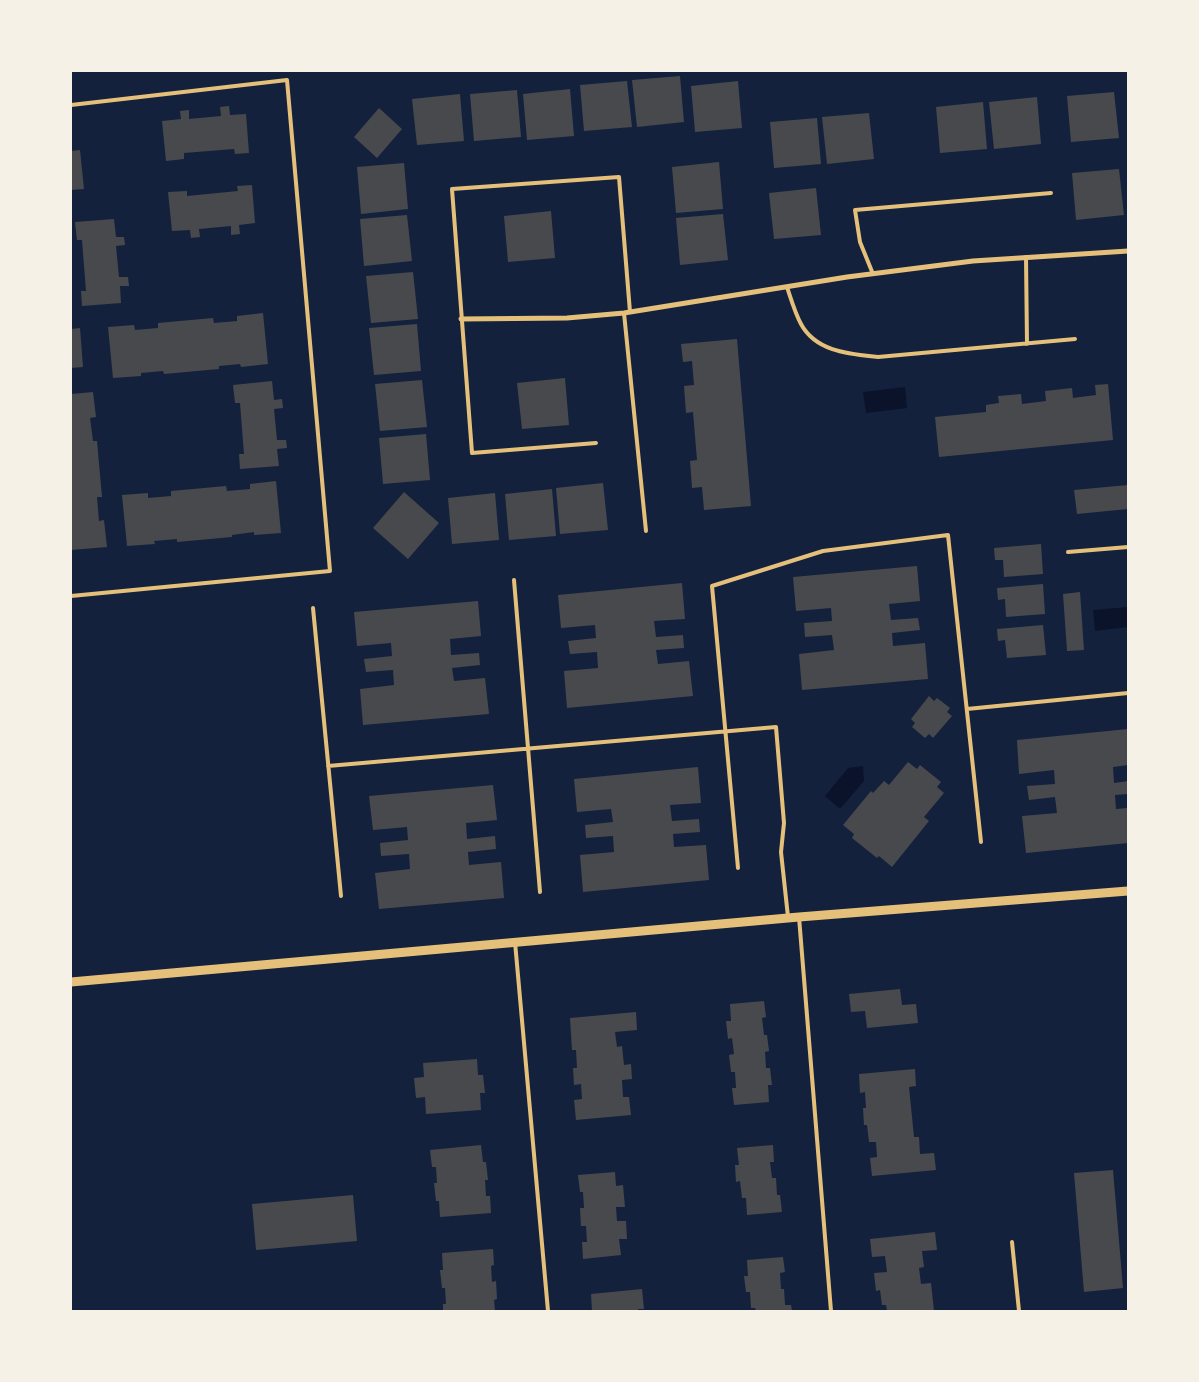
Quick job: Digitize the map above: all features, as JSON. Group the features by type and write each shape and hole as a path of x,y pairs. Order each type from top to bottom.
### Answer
{"street":[{"path":"461,319 567,318 627,313 873,274 973,261 1128,250"},
{"path":"71,982 799,917 1128,891"}],"lane":[{"path":"71,105 287,80 330,571 71,596"},
{"path":"596,442 472,453 452,190 619,177 627,313 646,531"},
{"path":"873,274 860,242 855,210 1052,193"},
{"path":"1026,257 1027,344"},
{"path":"787,287 801,325 814,340 828,348 848,354 878,357 1075,339"},
{"path":"738,868 712,586 823,551 948,536 981,842"},
{"path":"1068,552 1128,547"},
{"path":"514,580 540,892"},
{"path":"313,608 341,896"},
{"path":"967,709 1128,692"},
{"path":"328,766 776,727 784,823 781,852 788,918"},
{"path":"799,917 830,1311"},
{"path":"515,942 548,1311"},
{"path":"1012,1242 1018,1311"}],"water":[{"path":"905,387 907,408 866,413 863,392"},
{"path":"1128,607 1128,627 1095,631 1093,610"},
{"path":"863,766 864,781 840,809 825,796 848,768"}],"building":[{"path":"680,76 684,122 637,127 632,80"},
{"path":"627,81 632,127 584,131 580,85"},
{"path":"738,81 742,128 695,132 691,86"},
{"path":"570,89 574,136 527,140 523,94"},
{"path":"517,90 521,137 474,141 470,94"},
{"path":"1114,92 1119,138 1071,142 1067,96"},
{"path":"460,94 464,141 417,145 412,99"},
{"path":"1037,97 1041,144 994,149 989,102"},
{"path":"983,102 987,149 940,153 936,107"},
{"path":"229,106 230,115 246,114 249,153 235,154 234,149 184,153 184,159 166,161 162,121 181,119 180,111 189,110 189,119 221,116 220,107"},
{"path":"379,108 402,129 377,158 354,137"},
{"path":"869,113 874,159 827,164 822,117"},
{"path":"817,118 821,164 774,168 770,122"},
{"path":"80,150 84,189 71,190 71,151"},
{"path":"719,162 723,209 676,213 672,167"},
{"path":"404,163 408,209 361,214 357,167"},
{"path":"1119,169 1124,215 1076,220 1072,173"},
{"path":"252,185 255,223 239,225 240,234 231,235 231,226 199,229 200,237 191,238 190,230 172,231 168,192 187,191 187,196 238,191 237,186"},
{"path":"816,188 821,235 774,239 769,193"},
{"path":"551,211 555,258 508,262 504,216"},
{"path":"723,214 728,260 680,265 676,218"},
{"path":"407,215 412,261 364,266 360,219"},
{"path":"114,219 116,237 124,237 125,245 116,246 119,277 128,277 129,286 120,286 121,303 82,306 81,291 86,291 82,240 77,240 75,222"},
{"path":"413,272 418,319 371,323 366,276"},
{"path":"263,313 268,364 241,367 240,364 219,366 219,369 164,374 163,371 141,373 141,376 113,378 108,327 134,325 135,330 158,328 158,323 213,318 214,323 237,321 237,316"},
{"path":"417,324 421,371 374,375 369,328"},
{"path":"80,328 83,367 71,368 71,329"},
{"path":"737,339 751,506 704,510 702,487 692,488 690,461 697,460 693,412 686,413 684,386 694,385 692,361 683,362 681,344"},
{"path":"565,378 569,425 522,429 517,383"},
{"path":"422,380 427,427 380,431 375,384"},
{"path":"272,381 274,400 282,399 283,408 274,409 277,440 286,440 287,448 277,449 279,466 240,469 239,454 244,454 240,403 235,403 233,385"},
{"path":"1108,384 1113,440 939,457 935,417 986,412 986,405 999,403 998,396 1021,394 1022,404 1046,401 1045,391 1072,388 1073,398 1096,395 1095,385"},
{"path":"93,392 96,417 90,418 93,441 97,441 102,497 97,497 99,521 104,520 107,547 71,550 71,394"},
{"path":"426,434 430,480 383,484 379,438"},
{"path":"276,481 281,533 254,535 254,532 232,535 232,537 177,542 177,539 154,541 155,544 127,546 122,495 148,493 148,498 171,496 171,491 226,486 227,491 250,489 250,484"},
{"path":"603,483 608,530 560,534 556,488"},
{"path":"1128,485 1128,509 1077,514 1074,490"},
{"path":"552,489 556,536 509,540 505,494"},
{"path":"404,492 439,523 408,559 373,528"},
{"path":"495,493 499,540 452,544 448,498"},
{"path":"1041,544 1043,574 1004,577 1003,560 995,560 994,548"},
{"path":"917,566 920,601 889,604 891,620 918,618 920,630 892,633 893,646 925,643 928,679 802,690 799,654 834,650 832,635 805,637 804,623 832,621 831,608 796,611 793,577"},
{"path":"682,583 685,619 654,621 656,637 683,635 684,648 656,650 658,664 689,661 693,696 567,708 564,671 598,668 597,652 570,654 568,641 596,638 595,625 561,628 558,595"},
{"path":"1043,584 1045,614 1006,617 1005,599 998,600 997,588"},
{"path":"1080,592 1084,650 1067,651 1063,594"},
{"path":"478,601 481,636 450,639 451,655 479,653 480,665 452,668 454,681 485,678 489,714 363,725 360,689 394,685 393,670 366,672 364,659 392,656 391,643 357,646 354,612"},
{"path":"1043,625 1046,655 1007,658 1005,640 998,641 997,629"},
{"path":"929,696 934,701 937,698 950,708 947,712 952,716 933,738 929,734 925,738 912,727 915,723 911,719"},
{"path":"1128,729 1128,765 1113,767 1114,783 1128,781 1128,794 1115,795 1116,809 1128,808 1128,843 1026,853 1022,816 1057,813 1055,797 1029,800 1027,786 1055,784 1054,770 1019,774 1017,740"},
{"path":"908,762 917,769 920,765 941,782 937,787 944,793 924,817 929,821 892,867 879,856 877,858 852,838 854,834 843,825 871,791 873,793 884,781 889,785"},
{"path":"698,767 701,803 670,805 672,821 699,819 700,832 673,834 674,847 706,845 709,880 583,892 580,855 614,852 613,836 586,838 585,825 613,822 611,809 577,812 574,779"},
{"path":"493,785 497,820 466,823 467,839 495,836 496,849 468,852 469,865 501,862 504,898 379,909 375,873 410,869 409,854 381,856 380,843 408,840 407,827 373,830 369,796"},
{"path":"900,989 902,1005 916,1004 918,1023 867,1028 865,1011 851,1012 849,994"},
{"path":"764,1001 766,1017 762,1018 764,1035 767,1035 769,1051 765,1052 766,1068 770,1068 772,1085 768,1085 769,1102 734,1105 732,1088 736,1088 735,1072 731,1072 729,1055 734,1054 732,1038 728,1039 726,1021 731,1021 730,1004"},
{"path":"636,1012 637,1030 615,1032 617,1047 622,1046 624,1065 631,1064 632,1079 622,1080 623,1097 629,1097 631,1115 576,1120 574,1100 582,1099 581,1084 574,1085 573,1068 577,1068 576,1050 572,1050 570,1018"},
{"path":"477,1059 478,1075 483,1075 485,1093 480,1093 481,1110 426,1114 425,1097 416,1098 414,1078 424,1077 423,1063"},
{"path":"915,1069 916,1086 909,1087 914,1137 919,1137 920,1154 934,1153 936,1170 872,1176 870,1158 877,1157 876,1142 869,1142 867,1125 864,1125 863,1108 866,1108 865,1092 860,1093 859,1074"},
{"path":"481,1145 483,1162 486,1162 488,1180 485,1180 486,1196 490,1196 491,1213 440,1217 439,1201 436,1201 434,1183 437,1183 436,1167 432,1167 430,1150"},
{"path":"773,1145 774,1162 770,1162 772,1178 776,1178 777,1195 780,1195 782,1212 747,1215 746,1198 742,1198 740,1181 736,1182 735,1165 739,1165 737,1148"},
{"path":"1113,1170 1123,1288 1084,1292 1074,1173"},
{"path":"615,1172 616,1186 623,1185 625,1207 616,1207 617,1221 626,1221 627,1239 619,1239 621,1255 583,1259 582,1242 587,1242 586,1226 581,1226 580,1208 584,1208 583,1192 580,1192 578,1175"},
{"path":"353,1195 357,1241 256,1250 252,1204"},
{"path":"935,1232 937,1250 922,1251 924,1267 919,1268 921,1284 931,1283 934,1311 887,1311 886,1305 882,1305 880,1290 876,1291 874,1273 887,1272 885,1256 872,1257 870,1239"},
{"path":"493,1249 494,1265 491,1266 492,1282 496,1281 497,1299 494,1300 495,1311 443,1311 443,1304 446,1304 445,1288 442,1288 440,1270 443,1270 442,1253"},
{"path":"783,1257 785,1272 780,1273 781,1289 784,1289 785,1305 791,1305 792,1311 756,1311 755,1308 751,1308 750,1292 746,1292 744,1276 748,1276 747,1260"},
{"path":"642,1289 644,1309 638,1309 638,1311 592,1311 591,1294"}]}
